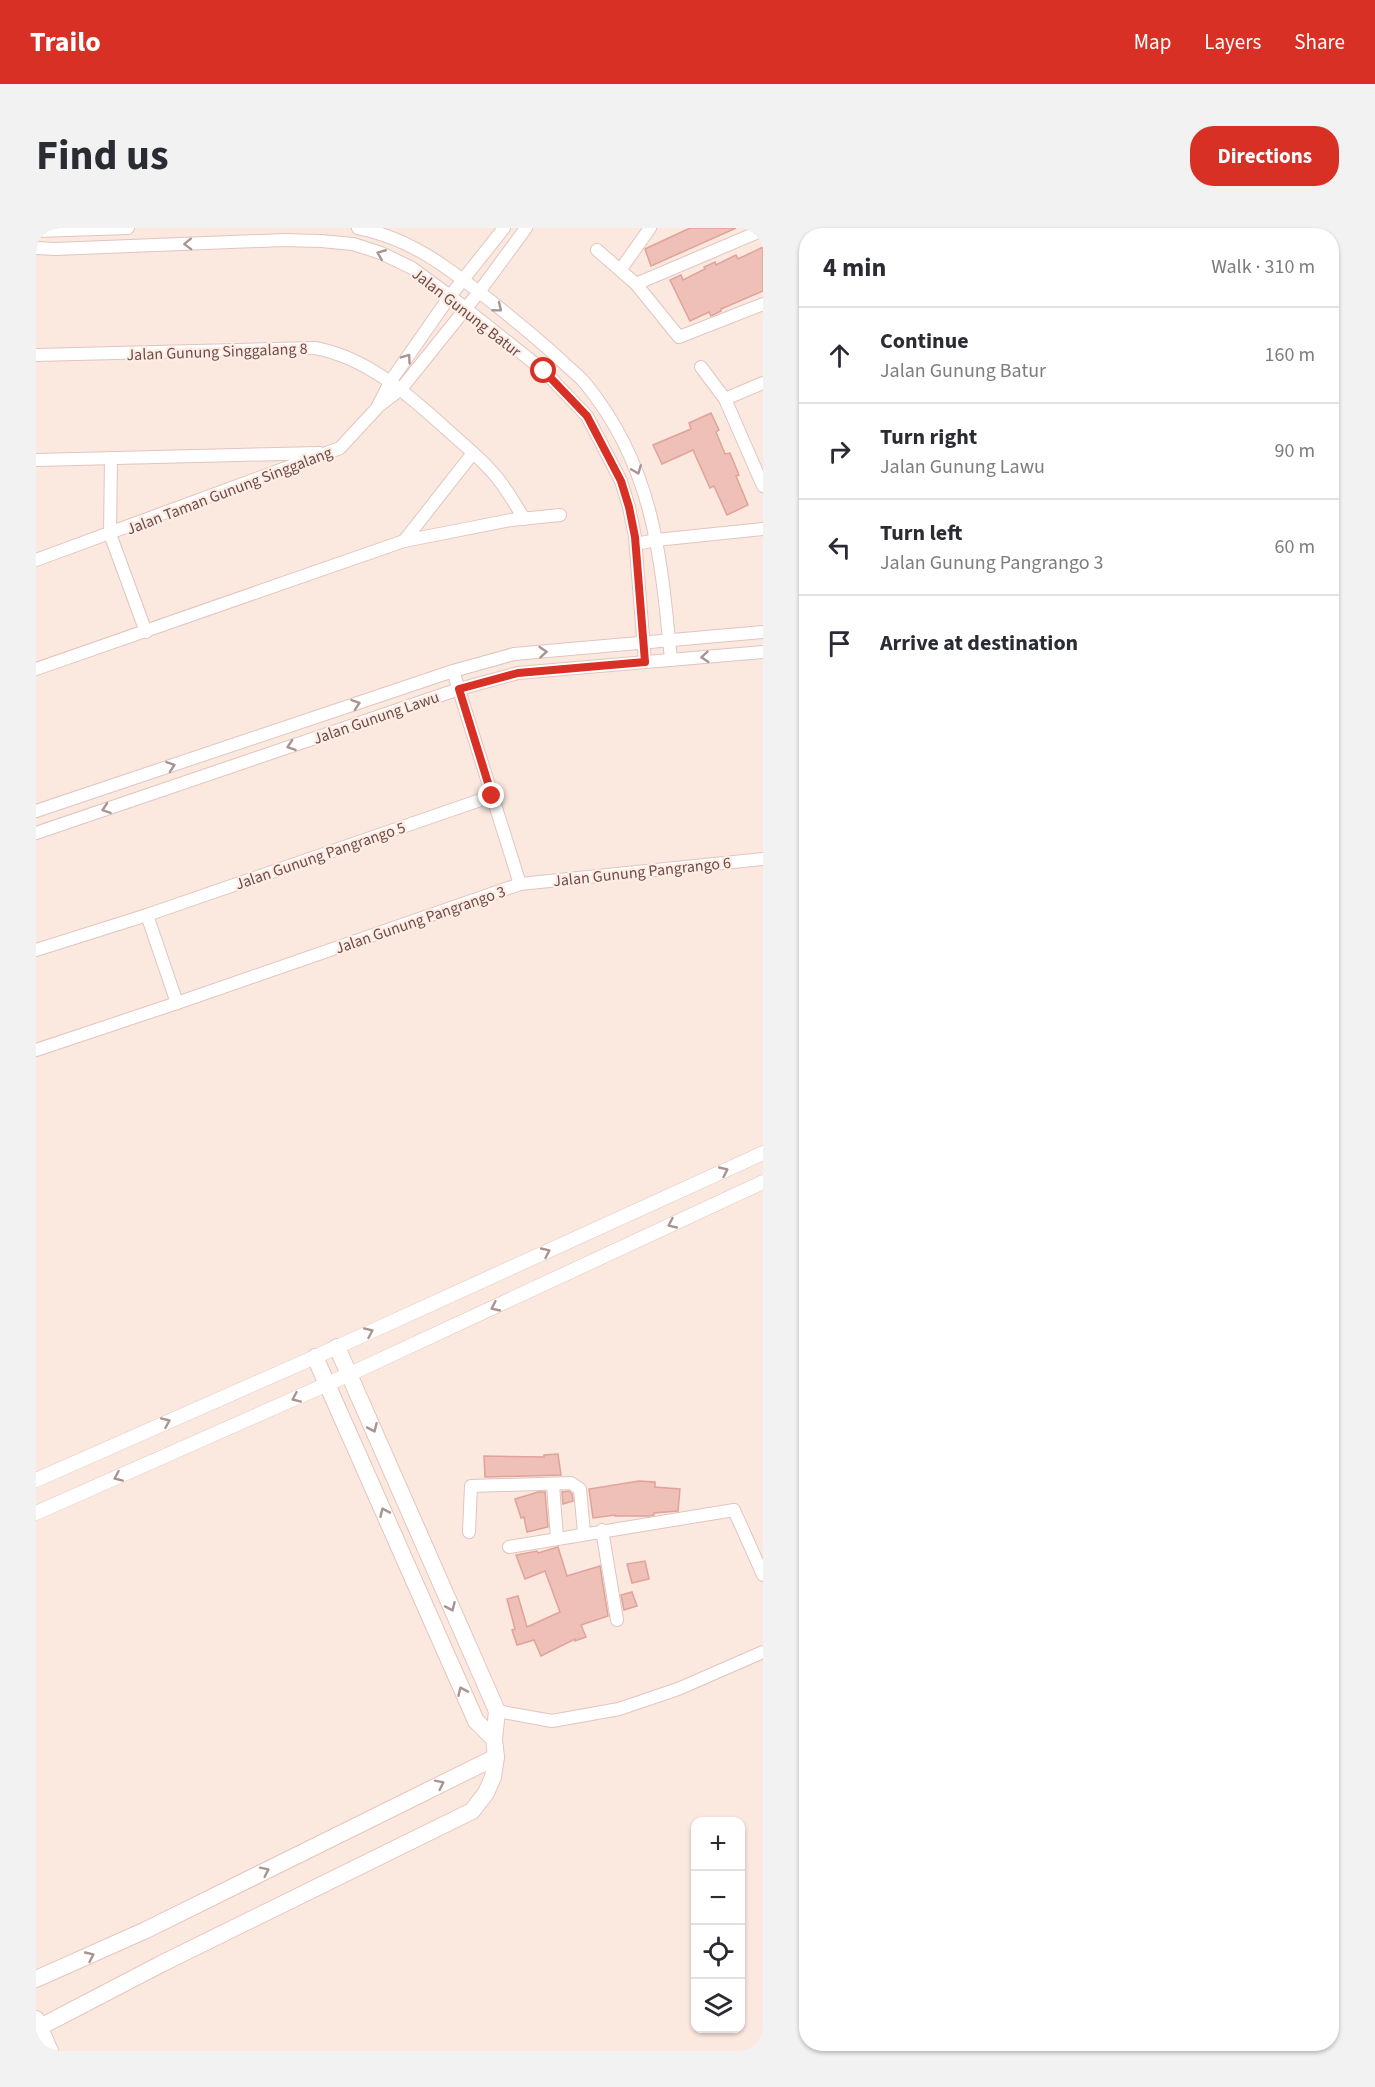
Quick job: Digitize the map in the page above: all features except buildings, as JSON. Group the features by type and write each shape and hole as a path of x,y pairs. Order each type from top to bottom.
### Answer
{"main road":[{"path":"50,2051 38,2023 472,1811 486,1793 494,1777 497,1711 337,1347"},
{"path":"315,1357 476,1721 494,1739"},
{"path":"36,1979 157,1924 496,1757"}],"street":[{"path":"36,231 128,228"},
{"name":"Jalan Gunung Batur","path":"358,228 373,231 412,246 435,259 545,345 583,381 630,452 642,483 661,564 671,660"},
{"name":"Jalan Taman Gunung Singgalang","path":"377,408 390,382 450,296 504,228"},
{"name":"Jalan Taman Gunung Singgalang","path":"36,560 340,448 377,408 401,389 479,292 526,228"},
{"path":"621,268 650,228"},
{"path":"636,284 763,230"},
{"name":"Jalan Gunung Batur","path":"36,248 55,249 288,234 353,244 381,253 412,268 544,371 587,416 621,481 629,507 636,544 645,662"},
{"path":"597,250 621,268 679,337 763,304"},
{"name":"Jalan Gunung Singgalang 8","path":"36,356 315,348 343,356 401,389 473,453 498,478 524,519"},
{"path":"701,367 725,399 763,486"},
{"path":"725,399 763,383"},
{"path":"602,444 619,435"},
{"path":"36,460 329,452"},
{"path":"404,541 473,453"},
{"path":"111,458 110,534 146,632"},
{"path":"36,669 404,541 524,519 560,515"},
{"path":"636,544 763,529"},
{"name":"Jalan Taman Gunung Singgalang","path":"36,550 66,549"},
{"name":"Jalan Gunung Lawu","path":"36,812 453,671 514,654 763,632"},
{"name":"Jalan Gunung Lawu","path":"36,833 459,689 518,673 763,652"},
{"name":"Jalan Gunung Pangrango 3","path":"36,1050 520,884 453,671"},
{"name":"Jalan Gunung Pangrango 5","path":"36,950 147,915 492,796"},
{"name":"Jalan Gunung Pangrango 6","path":"520,884 763,859"},
{"path":"147,915 177,1003"},
{"path":"36,1480 315,1357 763,1153"},
{"path":"36,1513 350,1374 763,1182"},
{"path":"469,1532 471,1486 571,1483 580,1489 584,1533"},
{"path":"553,1485 558,1538"},
{"path":"509,1547 734,1510 763,1575"},
{"path":"602,1530 617,1620"},
{"path":"497,1711 552,1721 619,1709 678,1689 763,1652"}],"route":[{"path":"492,796 459,689 518,673 645,662 635,537 621,481 587,416 544,371"}]}
